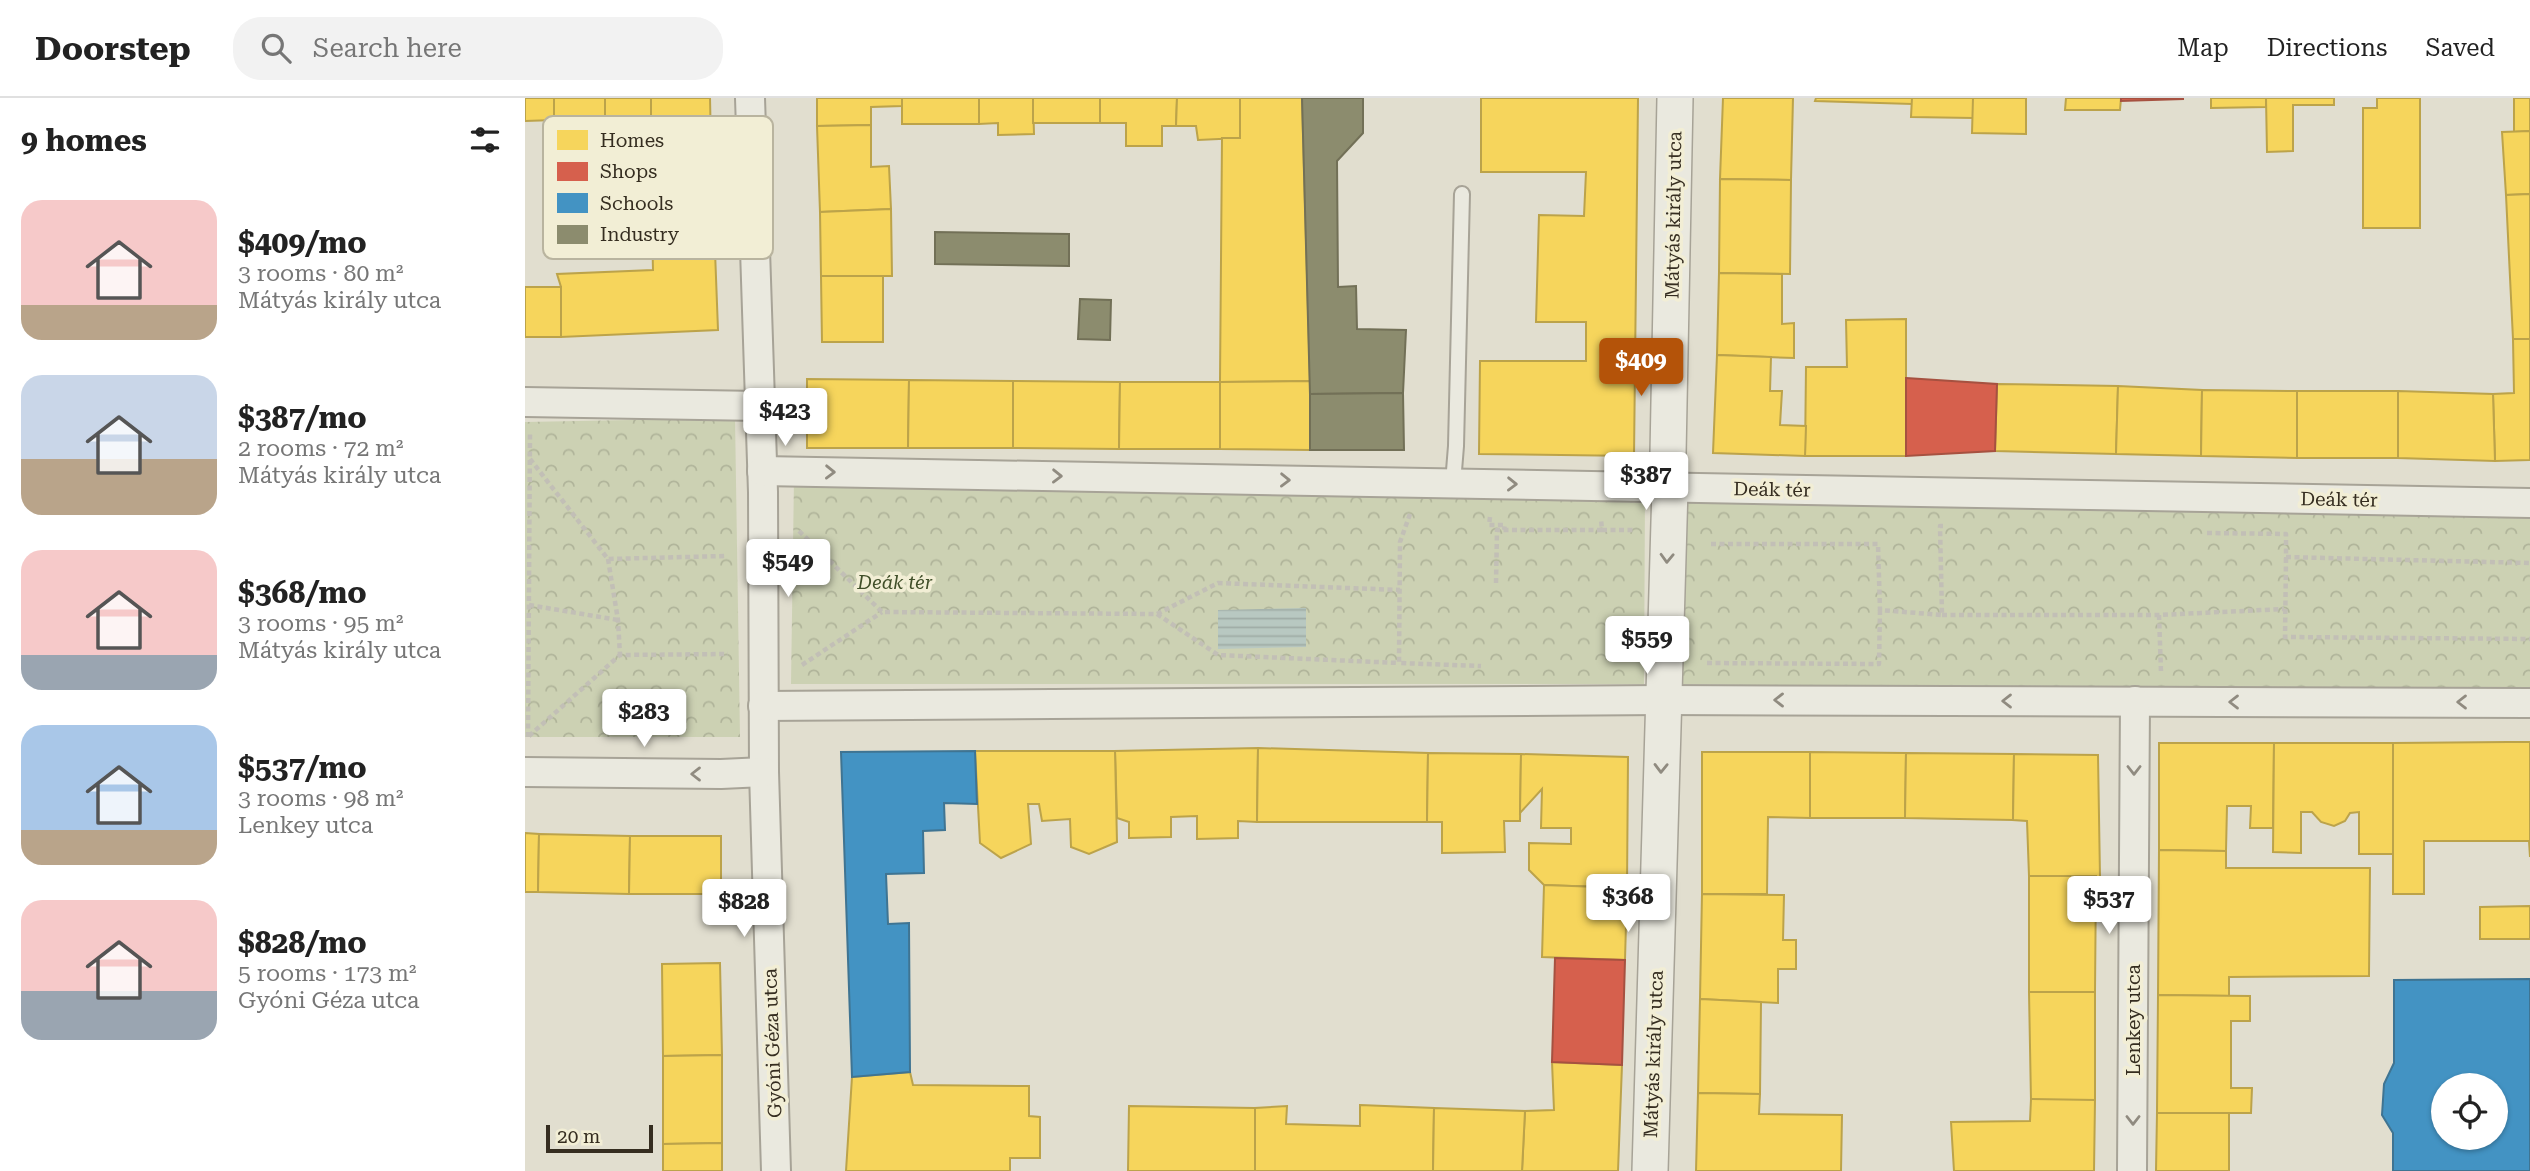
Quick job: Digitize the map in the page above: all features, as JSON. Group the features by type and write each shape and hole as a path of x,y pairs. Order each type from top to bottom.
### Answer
{"street":[{"name":"Gyóni Géza utca","path":"750,98 751,116"},
{"name":"Mátyás király utca","path":"1650,1171 1670,488 1675,98"},
{"name":"Gyóni Géza utca","path":"755,259 762,471 764,772 776,1171"},
{"path":"528,415 759,405"},
{"name":"Deák tér","path":"762,471 2530,503"},
{"path":"763,706 1663,699 2530,703"},
{"name":"Lenkey utca","path":"2132,1171 2135,701"},
{"path":"525,772 764,772"}],"lane":[{"path":"1453,483 1462,194"}],"path":[{"path":"528,415 528,737 620,655 728,654"},
{"path":"530,459 607,559 618,620 620,655"},
{"path":"1399,663 1400,541 1412,510"},
{"path":"1489,517 1489,525 1505,525 1504,530"},
{"path":"1591,519 1602,519 1602,530"},
{"path":"1942,615 1940,526 1954,526"},
{"path":"1496,583 1497,530 1637,530"},
{"path":"799,531 883,612"},
{"path":"2203,533 2286,534 2285,637 2530,639"},
{"path":"1707,663 1879,664 1878,544 1711,544"},
{"path":"607,559 725,556"},
{"path":"2286,557 2530,563"},
{"path":"802,665 883,612 1157,614 1218,583 1400,590"},
{"path":"529,605 618,620"},
{"path":"1880,610 1942,615 2159,615 2284,609"},
{"path":"1157,614 1218,656 1483,666"}],"green space":[{"path":"735,418 740,737 525,737 525,422"},
{"name":"Deák tér","path":"794,478 1645,495 1644,684 791,684"},
{"path":"1689,497 2530,510 2530,696 1681,684 1686,502"}],"shaded area":[{"path":"1306,608 1306,647 1218,649 1218,610"}],"building: Homes":[{"path":"525,98 554,98 554,116 543,116 543,120 525,121"},
{"path":"554,98 605,98 605,116 554,116"},
{"path":"605,98 651,98 651,116 605,116"},
{"path":"651,98 710,98 710,116 651,116"},
{"path":"817,98 902,98 902,106 871,107 871,125 817,126"},
{"path":"902,98 979,98 979,124 902,124"},
{"path":"979,98 1033,98 1034,134 998,135 998,123 979,124"},
{"path":"1033,98 1100,98 1100,123 1033,123"},
{"path":"1100,98 1177,98 1176,126 1162,126 1162,146 1126,146 1126,123 1100,123"},
{"path":"1177,98 1240,98 1240,138 1198,140 1196,126 1176,126"},
{"path":"1240,98 1302,98 1310,381 1220,382 1222,138 1240,138"},
{"path":"1481,98 1638,98 1634,456 1479,454 1480,361 1586,361 1586,322 1536,322 1539,215 1584,216 1586,172 1481,172"},
{"path":"1723,98 1793,98 1791,180 1720,179"},
{"path":"1816,98 1912,98 1912,104 1815,101"},
{"path":"1912,98 1973,98 1973,118 1911,117"},
{"path":"1973,98 2026,98 2026,134 1972,133"},
{"path":"2066,98 2121,98 2120,110 2065,110"},
{"path":"2211,98 2266,98 2266,107 2211,108"},
{"path":"2266,98 2334,98 2334,105 2293,105 2293,151 2267,152"},
{"path":"2377,98 2420,98 2420,228 2363,228 2363,108 2377,108"},
{"path":"2514,98 2530,98 2530,131 2514,132"},
{"path":"871,125 871,167 889,166 891,209 820,212 817,126"},
{"path":"2530,131 2530,194 2506,195 2502,132"},
{"path":"1720,179 1791,180 1790,274 1719,273"},
{"path":"2530,194 2530,339 2513,339 2506,195"},
{"path":"891,209 892,276 821,276 820,212"},
{"path":"653,259 715,259 718,330 561,337 561,287 557,274 653,270"},
{"path":"1719,273 1782,274 1782,324 1794,323 1794,358 1717,355"},
{"path":"821,276 883,276 883,342 822,342"},
{"path":"525,287 561,287 561,337 525,337"},
{"path":"1906,319 1906,456 1805,456 1806,367 1847,367 1846,320"},
{"path":"2513,339 2530,339 2530,460 2495,461 2493,394 2514,393"},
{"path":"1717,355 1771,357 1770,391 1782,391 1780,425 1806,426 1805,456 1713,453"},
{"path":"807,379 909,380 908,448 807,448"},
{"path":"909,380 1013,381 1013,448 908,448"},
{"path":"1013,381 1120,382 1119,449 1013,448"},
{"path":"1310,381 1310,450 1220,449 1220,382"},
{"path":"1120,382 1220,382 1220,449 1119,449"},
{"path":"1997,384 2118,386 2116,454 1995,451"},
{"path":"2118,386 2202,390 2201,456 2116,454"},
{"path":"2202,390 2297,391 2297,458 2201,456"},
{"path":"2297,391 2398,391 2398,458 2297,458"},
{"path":"2398,391 2493,394 2495,461 2398,458"},
{"path":"2530,742 2530,857 2529,841 2424,841 2424,894 2393,894 2393,743"},
{"path":"2159,743 2274,743 2273,828 2250,828 2251,806 2227,806 2226,851 2159,850"},
{"path":"2274,743 2393,743 2393,854 2359,854 2359,812 2350,813 2345,821 2334,826 2321,822 2312,812 2301,812 2301,853 2273,852"},
{"path":"1258,748 1257,822 1238,821 1238,838 1197,839 1197,816 1171,817 1171,837 1129,838 1129,822 1117,818 1115,751"},
{"path":"1258,748 1428,753 1427,822 1257,822"},
{"path":"975,751 1115,751 1117,842 1089,854 1071,847 1070,819 1042,821 1039,804 1028,804 1031,844 1001,858 980,843"},
{"path":"1702,752 1810,752 1810,818 1768,817 1767,894 1702,894"},
{"path":"1810,752 1906,753 1905,818 1810,818"},
{"path":"1428,753 1521,754 1520,821 1504,821 1505,852 1442,853 1442,822 1427,822"},
{"path":"1906,753 2014,754 2013,820 1905,818"},
{"path":"1521,754 1628,757 1627,888 1544,885 1529,870 1529,843 1571,844 1571,828 1541,828 1542,789 1520,813"},
{"path":"2014,754 2098,755 2100,877 2029,876 2027,821 2013,820"},
{"path":"525,833 539,834 538,892 525,892"},
{"path":"539,834 630,836 629,894 538,892"},
{"path":"630,836 721,836 721,894 629,894"},
{"path":"2159,850 2226,851 2226,868 2370,868 2369,976 2229,977 2229,996 2158,995"},
{"path":"2029,876 2096,876 2095,992 2029,992"},
{"path":"1544,885 1627,888 1625,960 1542,957"},
{"path":"1702,894 1784,895 1783,940 1796,940 1796,969 1778,969 1778,1003 1700,999"},
{"path":"2530,906 2530,939 2480,939 2480,907"},
{"path":"720,963 722,1055 663,1056 662,964"},
{"path":"2029,992 2095,992 2095,1100 2031,1101"},
{"path":"2158,995 2250,996 2250,1021 2231,1021 2231,1088 2252,1088 2251,1113 2157,1113"},
{"path":"1700,999 1761,1002 1760,1094 1698,1093"},
{"path":"722,1055 722,1143 663,1144 663,1056"},
{"path":"1552,1062 1622,1065 1618,1171 1522,1171 1525,1111 1554,1110"},
{"path":"910,1072 913,1085 1029,1086 1029,1116 1040,1117 1040,1158 1010,1158 1010,1171 846,1171 852,1077"},
{"path":"1698,1093 1760,1094 1759,1114 1842,1115 1841,1171 1696,1171"},
{"path":"2031,1099 2095,1100 2094,1171 1954,1171 1951,1122 2030,1121"},
{"path":"1360,1105 1434,1108 1433,1171 1255,1171 1255,1108 1287,1106 1286,1124 1360,1126"},
{"path":"1129,1106 1255,1108 1255,1171 1128,1171"},
{"path":"1434,1108 1525,1111 1522,1171 1433,1171"},
{"path":"2157,1113 2229,1113 2229,1171 2156,1171"},
{"path":"722,1143 722,1171 663,1171 663,1144"}],"building: Shops":[{"path":"2121,98 2183,98 2183,99 2121,101"},
{"path":"1906,378 1997,384 1995,451 1906,456"},
{"path":"1555,958 1625,960 1622,1065 1552,1062"}],"building: Schools":[{"path":"975,751 977,804 944,803 945,830 923,831 924,873 886,874 888,924 909,923 910,1072 852,1077 841,752"},
{"path":"2530,979 2530,1171 2393,1171 2393,1133 2382,1115 2384,1084 2394,1063 2394,980"}],"building: Industry":[{"path":"1302,98 1363,98 1363,133 1337,161 1338,287 1356,286 1357,329 1406,330 1403,393 1310,394"},
{"path":"935,232 1069,234 1069,266 935,264"},
{"path":"1080,299 1111,300 1110,340 1078,339"},
{"path":"1403,393 1404,450 1310,450 1310,394"}]}
